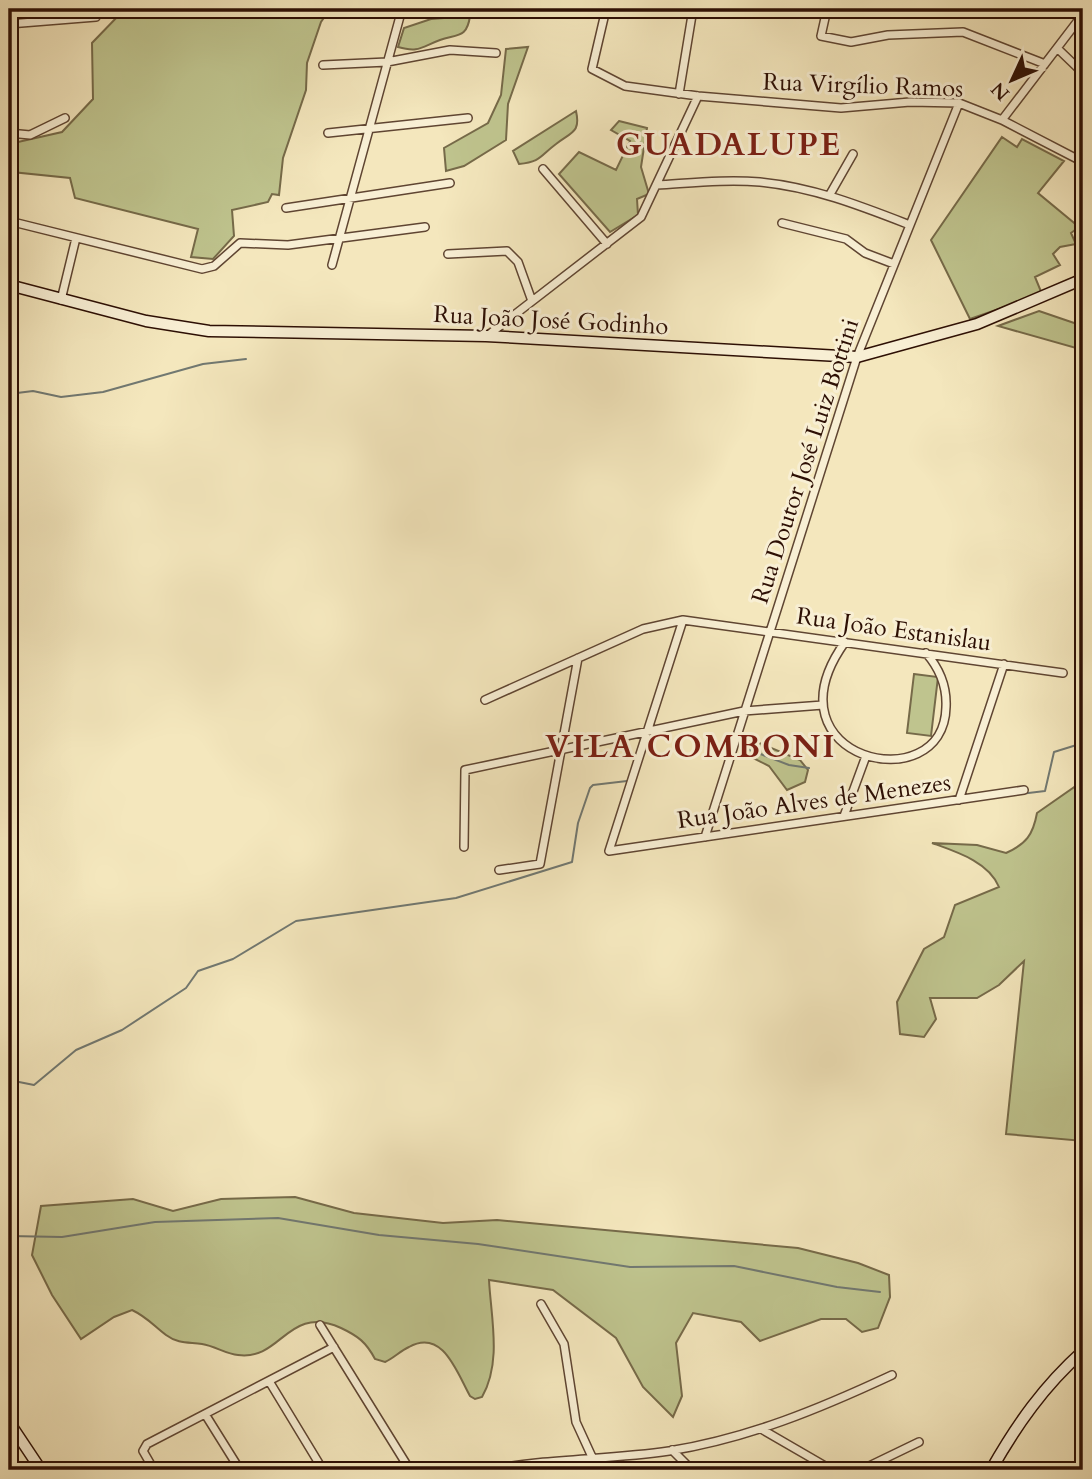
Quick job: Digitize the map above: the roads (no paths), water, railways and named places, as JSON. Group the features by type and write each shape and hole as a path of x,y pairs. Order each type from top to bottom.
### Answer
{"street":[{"path":"332,265 402,9"},
{"name":"Rua Virgílio Ramos","path":"606,9 592,69 625,86 698,96 841,108 910,102 959,103 1002,120 1083,162"},
{"path":"679,94 693,9"},
{"path":"827,9 821,36 851,42 888,35 963,32 1045,64"},
{"path":"1002,120 1083,13"},
{"path":"9,24 96,17"},
{"path":"1057,48 1083,74"},
{"path":"323,65 387,62 450,50 496,52"},
{"path":"486,336 641,217 698,96"},
{"name":"Rua Doutor José Luiz Bottini","path":"705,837 857,357 959,103"},
{"path":"9,133 30,135 65,118"},
{"path":"328,133 468,118"},
{"path":"830,196 853,154"},
{"path":"543,169 607,244"},
{"path":"657,185 759,182 830,196 910,225"},
{"path":"286,208 450,183"},
{"path":"9,221 202,269 220,261 240,243 282,245 425,227"},
{"path":"782,223 846,239 865,253 894,264"},
{"path":"61,300 76,238"},
{"path":"447,254 502,250 512,253 532,301"},
{"name":"Rua João José Godinho","path":"9,285 146,321 218,332 486,336 857,357 978,324 1083,279"},
{"path":"647,732 683,620"},
{"name":"Rua João Estanislau","path":"485,700 652,626 683,620 1063,673"},
{"path":"845,642 825,677 823,705 829,725 840,741 855,753 866,756 886,758 918,754 939,737 946,715 945,688 938,670 926,653"},
{"path":"499,870 540,864 578,658"},
{"path":"959,800 1004,664"},
{"path":"464,847 465,770 744,711 823,705"},
{"name":"Rua João Alves de Menezes","path":"647,732 609,851 1024,790"},
{"path":"844,816 866,756"},
{"path":"541,1304 564,1345 576,1422 598,1470"},
{"path":"320,1325 410,1470"},
{"path":"154,1470 143,1449 334,1347"},
{"path":"991,1470 1032,1404 1049,1383 1083,1351"},
{"path":"488,1470 672,1450 763,1430 892,1375"},
{"path":"269,1381 323,1470"},
{"path":"205,1414 240,1470"},
{"path":"9,1422 41,1470"},
{"path":"763,1430 832,1470"},
{"path":"861,1470 919,1442"},
{"path":"672,1450 692,1470"}],"waterway":[{"path":"9,394 33,391 61,397 103,392 203,364 246,359"},
{"path":"1012,795 1045,791 1054,752 1083,743"},
{"path":"745,748 789,765 809,768"},
{"path":"9,1080 34,1085 76,1050 122,1030 186,988 198,971 233,959 296,921 456,898 572,862 578,823 590,788 593,785 627,781"},
{"path":"9,1236 62,1237 155,1222 278,1218 379,1235 478,1244 630,1267 734,1266 837,1287 880,1292"}],"district":[{"name":"GUADALUPE","path":"729,144"},
{"name":"VILA COMBONI","path":"691,746"}]}
